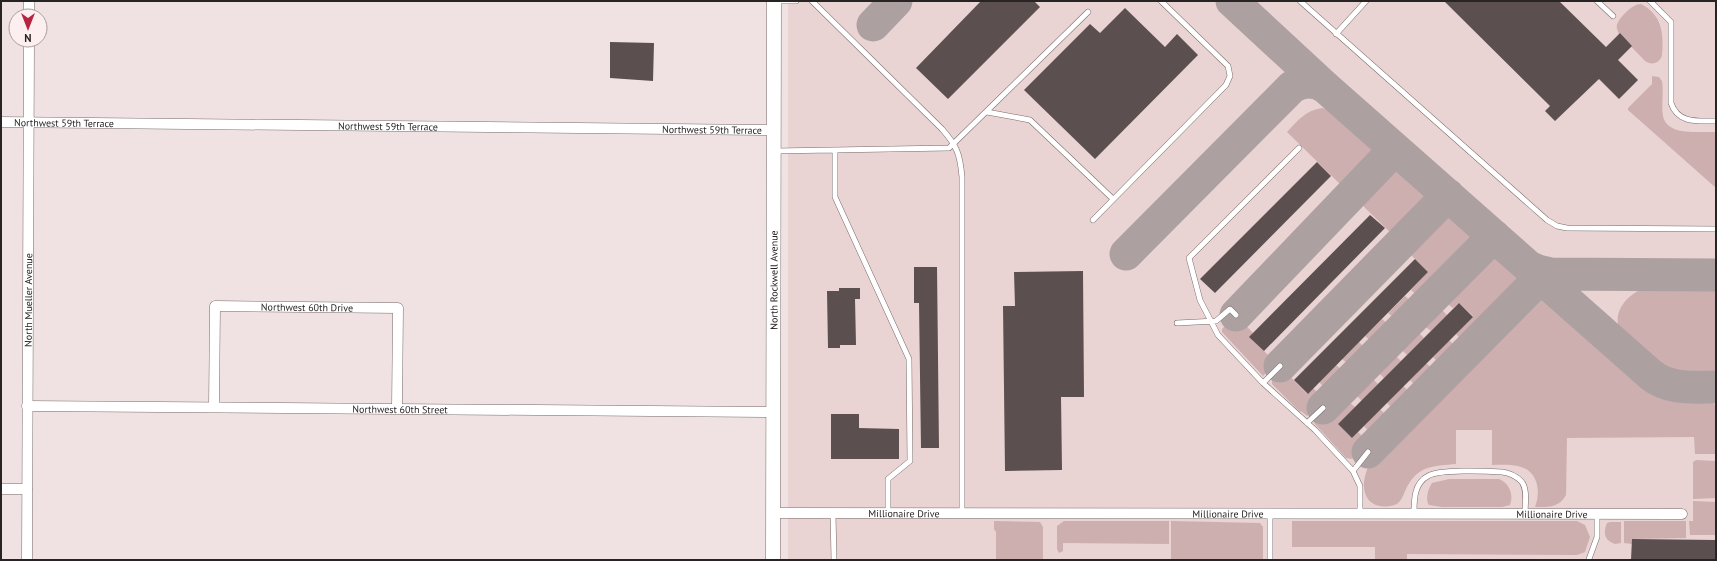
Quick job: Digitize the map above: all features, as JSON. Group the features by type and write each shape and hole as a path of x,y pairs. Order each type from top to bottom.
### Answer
{"main road":[{"name":"North Rockwell Avenue","path":"773,560 774,1"}],"street":[{"name":"North Mueller Avenue","path":"27,560 29,48"},
{"name":"Northwest 59th Terrace","path":"1,122 774,130"},
{"name":"Northwest 60th Drive","path":"214,406 215,306 398,308 397,408"},
{"name":"Northwest 60th Street","path":"27,406 214,406 773,412"},
{"path":"1,489 27,489"},
{"name":"Millionaire Drive","path":"773,513 1682,514"}],"lane":[{"path":"774,1 796,1"},
{"path":"812,1 955,144 961,163 962,513"},
{"path":"1093,220 1226,85 1230,76 1228,66 1161,1"},
{"path":"1300,1 1547,220 1557,226 1567,228 1716,229"},
{"path":"1336,34 1366,1"},
{"path":"1597,1 1613,16"},
{"path":"1650,1 1671,22 1671,103 1673,110 1685,120 1716,121"},
{"path":"774,151 943,150 949,148 955,144 1088,12"},
{"path":"987,112 1030,120 1113,199"},
{"path":"1299,148 1189,258 1200,300 1218,335 1263,383 1307,423 1353,471 1360,486 1360,514"},
{"path":"835,150 835,197 909,359 910,461 888,479 888,513"},
{"path":"1177,323 1216,321 1230,309 1236,315"},
{"path":"1263,383 1280,366"},
{"path":"1307,423 1323,408"},
{"path":"1353,471 1368,452"},
{"path":"1414,514 1414,496 1419,484 1428,476 1451,472 1503,472 1514,475 1522,482 1525,491 1525,514"},
{"path":"833,513 834,560"},
{"path":"1270,514 1270,560"},
{"path":"1589,559 1597,537 1597,514"}],"shaded area":[{"path":"788,1 1716,1 1716,560 788,560"},
{"path":"1641,4 1648,8 1657,19 1662,32 1662,55 1658,62 1655,63 1648,63 1645,61 1619,34 1617,28 1618,22 1631,8"},
{"path":"1652,76 1659,77 1662,81 1662,108 1666,123 1671,127 1685,132 1716,132 1716,188 1628,110 1628,108 1652,84"},
{"path":"1322,108 1337,112 1371,143 1374,151 1373,159 1370,163 1363,172 1347,186 1341,185 1287,132 1298,120 1311,111"},
{"path":"1390,171 1407,174 1422,187 1421,189 1425,195 1425,201 1418,214 1396,235 1393,235 1359,202 1359,199 1381,177"},
{"path":"1448,216 1457,220 1458,219 1472,231 1474,240 1471,250 1426,296 1419,297 1411,290 1428,272 1409,253 1408,247 1436,219"},
{"path":"1492,254 1503,259 1513,267 1519,277 1519,288 1470,340 1462,340 1456,334 1473,316 1459,303 1453,308 1449,305 1445,297 1481,257"},
{"path":"1643,289 1716,289 1716,372 1689,373 1673,371 1646,355 1623,335 1619,328 1618,314 1625,301 1630,296"},
{"path":"1405,296 1412,302 1411,311 1402,319 1394,318 1388,313"},
{"path":"1544,296 1636,378 1634,380 1644,387 1670,398 1710,400 1716,406 1716,454 1695,454 1694,437 1567,438 1566,495 1557,505 1549,507 1535,507 1538,489 1537,483 1531,473 1518,466 1492,465 1492,430 1456,430 1456,464 1435,466 1423,470 1413,478 1397,504 1381,506 1370,501 1366,496 1364,482 1368,467 1378,451 1527,301 1536,297"},
{"path":"1434,307 1441,309 1447,315 1431,331 1423,325 1423,318"},
{"path":"1236,315 1253,333 1250,337 1276,363 1263,376 1222,332 1222,329"},
{"path":"1382,319 1389,325 1389,333 1380,342 1373,343 1365,336"},
{"path":"1411,330 1417,331 1424,338 1407,355 1400,348 1400,341"},
{"path":"1449,340 1456,347 1456,353 1447,363 1439,363 1433,357"},
{"path":"1359,342 1366,349 1366,356 1357,365 1351,366 1342,359"},
{"path":"1387,354 1395,355 1401,361 1384,378 1377,371 1377,364"},
{"path":"1426,363 1433,369 1433,376 1423,386 1416,386 1410,380"},
{"path":"1336,365 1343,371 1343,379 1334,389 1326,389 1319,382"},
{"path":"1282,368 1307,394 1313,388 1320,395 1318,405 1307,416 1301,411 1300,412 1272,384 1272,378"},
{"path":"1365,377 1372,378 1378,384 1362,401 1354,393 1354,387"},
{"path":"1403,386 1410,392 1410,400 1401,409 1393,409 1387,403"},
{"path":"1342,400 1348,401 1355,407 1338,424 1352,438 1358,432 1364,438 1363,448 1352,459 1346,458 1314,423 1315,419 1325,410 1328,413"},
{"path":"1380,409 1387,416 1387,422 1376,433 1370,433 1364,426"},
{"path":"1696,460 1716,461 1716,498 1693,499 1693,462"},
{"path":"1449,479 1499,479 1506,483 1510,489 1510,505 1502,507 1442,507 1429,505 1427,500 1429,488 1432,483"},
{"path":"1693,501 1716,502 1716,535 1690,535 1689,521 1693,521"},
{"path":"994,521 1040,522 1043,527 1043,560 996,560 996,532 994,529"},
{"path":"1064,521 1169,521 1169,544 1063,543 1063,551 1059,553 1057,549 1057,526"},
{"path":"1171,521 1260,523 1263,527 1263,560 1171,560"},
{"path":"1292,521 1577,521 1585,525 1590,537 1585,552 1577,555 1407,554 1407,560 1375,560 1375,547 1292,547"},
{"path":"1624,521 1686,521 1686,538 1632,539 1632,544 1624,543"},
{"path":"1621,522 1621,543 1615,544 1605,536 1607,523"}],"building":[{"path":"981,1 1034,1 1040,7 948,99 916,68"},
{"path":"1444,1 1559,1 1606,47 1620,33 1632,46 1618,60 1638,80 1619,99 1599,79 1555,121 1545,111 1550,106"},
{"path":"1125,8 1165,47 1177,34 1198,55 1095,159 1024,90 1090,24 1100,33"},
{"path":"610,42 654,43 653,81 610,78"},
{"path":"1317,162 1331,176 1215,293 1200,279"},
{"path":"1370,215 1385,228 1264,351 1249,337"},
{"path":"1415,259 1428,272 1308,394 1294,380"},
{"path":"914,267 937,267 939,448 921,448 919,303 914,303"},
{"path":"1083,271 1084,397 1061,397 1062,470 1005,471 1003,306 1015,306 1014,272"},
{"path":"839,288 860,288 860,299 855,299 856,345 840,345 840,348 828,348 827,291 839,291"},
{"path":"1459,303 1473,317 1352,438 1338,424"},
{"path":"831,414 859,414 859,428 899,429 899,459 831,459"},
{"path":"1632,539 1716,540 1716,560 1631,560"}],"taxiway":[{"path":"873,25 896,1"},
{"path":"1232,1 1325,87 1651,375 1658,380 1682,387 1716,387"},
{"path":"1126,254 1292,87 1300,83 1308,82 1317,83 1325,87"},
{"path":"1236,315 1395,149"},
{"path":"1280,366 1448,195"},
{"path":"1323,408 1494,236"},
{"path":"1529,267 1551,274 1716,275"},
{"path":"1368,452 1541,277"}]}
